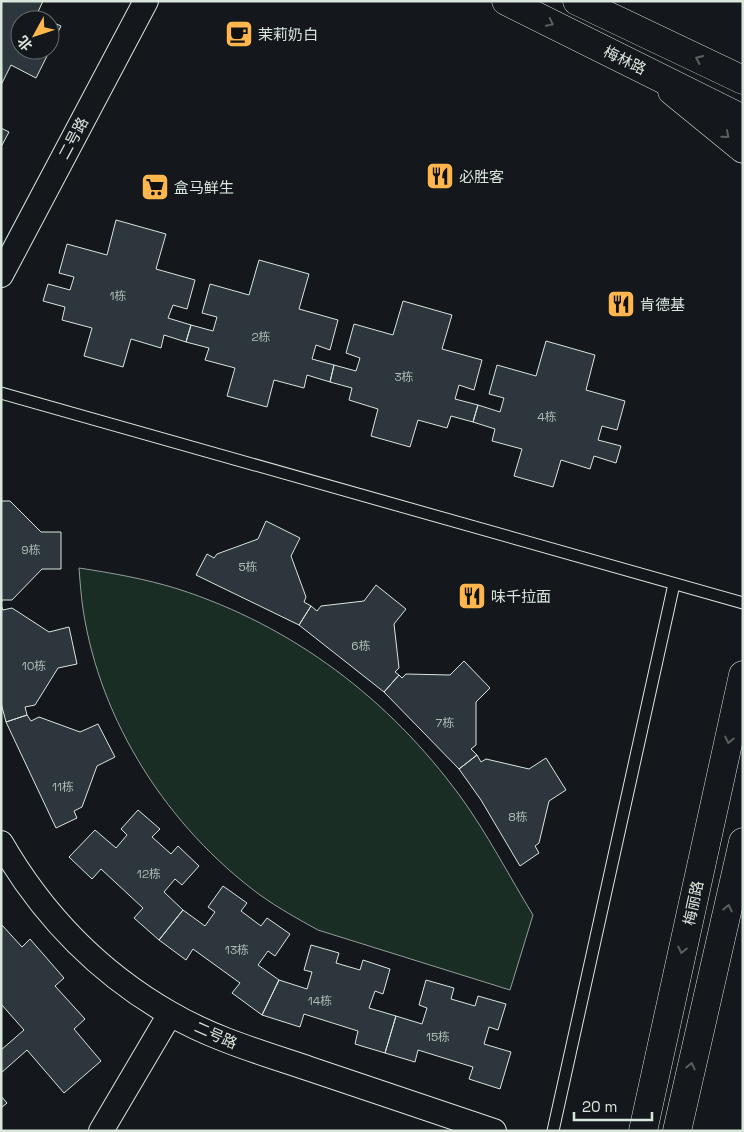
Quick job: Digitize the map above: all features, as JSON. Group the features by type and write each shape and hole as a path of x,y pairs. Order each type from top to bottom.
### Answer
{"street":[{"name":"二号路","path":"1,275 146,1"},
{"name":"梅林路","path":"506,1 743,119"},
{"path":"577,1 743,80"},
{"path":"648,71 743,149"},
{"name":"梅丽路","path":"643,1131 743,675"},
{"path":"677,1131 743,842"},
{"name":"二号路","path":"1,843 18,873 61,928 112,975 170,1014 230,1042 494,1131"},
{"path":"101,1131 170,1014"}],"lane":[{"path":"1,394 743,603"},
{"path":"553,1131 674,584"}],"green space":[{"path":"79,568 154,582 178,589 261,623 299,645 336,670 402,728 432,761 470,810 533,915 510,990 318,930 260,895 227,868 196,838 143,769 122,731 105,692 92,651 83,609"}],"building":[{"path":"1,1 43,1 39,10 10,10 10,60 45,60 36,78 11,65 1,85"},
{"path":"1,128 9,132 1,147"},
{"path":"116,220 166,234 156,269 195,280 187,309 173,305 168,318 191,325 186,342 164,335 161,348 131,339 123,367 84,356 92,328 62,320 65,307 43,301 48,284 70,290 74,277 59,273 67,244 107,255"},
{"path":"259,260 309,274 299,309 338,320 330,350 316,345 312,359 334,365 330,382 307,375 304,388 274,380 267,407 227,396 235,368 205,360 209,348 186,342 191,325 213,331 217,317 202,313 210,284 249,295"},
{"path":"403,301 452,315 442,349 482,360 474,390 459,385 455,399 478,405 473,422 451,416 447,428 418,420 410,447 371,436 378,409 349,400 352,388 330,382 334,365 356,371 360,358 346,353 354,324 393,335"},
{"path":"546,341 595,355 586,390 625,401 617,430 602,426 598,440 621,446 616,463 594,456 590,469 561,460 553,487 514,476 522,449 492,441 495,429 473,422 478,405 500,412 504,398 489,394 497,365 536,376"},
{"path":"1,501 10,501 41,532 61,532 61,569 42,569 12,600 2,600 1,605"},
{"path":"266,521 300,538 291,556 306,597 304,602 311,606 299,625 196,575 207,554 214,558 217,554 258,539"},
{"path":"376,585 406,609 394,624 399,668 395,672 399,675 384,692 299,625 311,606 317,611 321,606 364,601"},
{"path":"1,605 3,610 12,608 49,632 69,627 77,664 58,668 35,705 25,707 27,715 6,722 1,703"},
{"path":"464,661 490,688 476,702 476,745 471,749 477,755 459,769 384,692 399,675 402,678 406,674 450,675"},
{"path":"27,715 31,721 39,717 80,732 98,724 115,757 97,766 82,807 74,811 77,818 56,828 6,722"},
{"path":"477,755 481,762 486,759 529,769 546,758 566,790 549,801 539,843 535,846 539,853 520,866 481,800 459,769"},
{"path":"138,810 160,829 152,837 171,854 178,846 199,866 182,885 175,879 164,892 183,910 159,940 134,918 143,908 101,869 92,879 69,857 95,830 116,848 127,835 121,829"},
{"path":"223,886 247,903 241,911 261,926 267,918 290,934 275,956 268,951 258,965 279,980 262,1015 232,993 240,983 193,949 186,960 159,940 183,910 205,926 215,912 208,907"},
{"path":"1,924 22,947 30,939 64,978 55,986 85,1019 74,1029 101,1061 64,1093 27,1050 1,1073 1,1050 24,1030 1,1004"},
{"path":"311,945 339,953 336,963 360,970 363,960 390,969 383,994 375,991 369,1008 396,1016 385,1053 355,1044 358,1031 304,1014 300,1027 262,1015 279,980 307,989 312,972 304,970"},
{"path":"426,980 454,988 451,999 475,1006 478,996 506,1004 498,1030 489,1027 484,1044 511,1052 500,1089 469,1079 473,1067 418,1050 415,1062 385,1053 396,1016 422,1024 427,1008 419,1005"},
{"path":"1,1096 7,1103 1,1108"}],"place":[{"name":"茉莉奶白","path":"239,34"},
{"name":"必胜客","path":"440,176"},
{"name":"盒马鲜生","path":"155,187"},
{"name":"肯德基","path":"621,304"},
{"name":"味千拉面","path":"472,596"}]}
